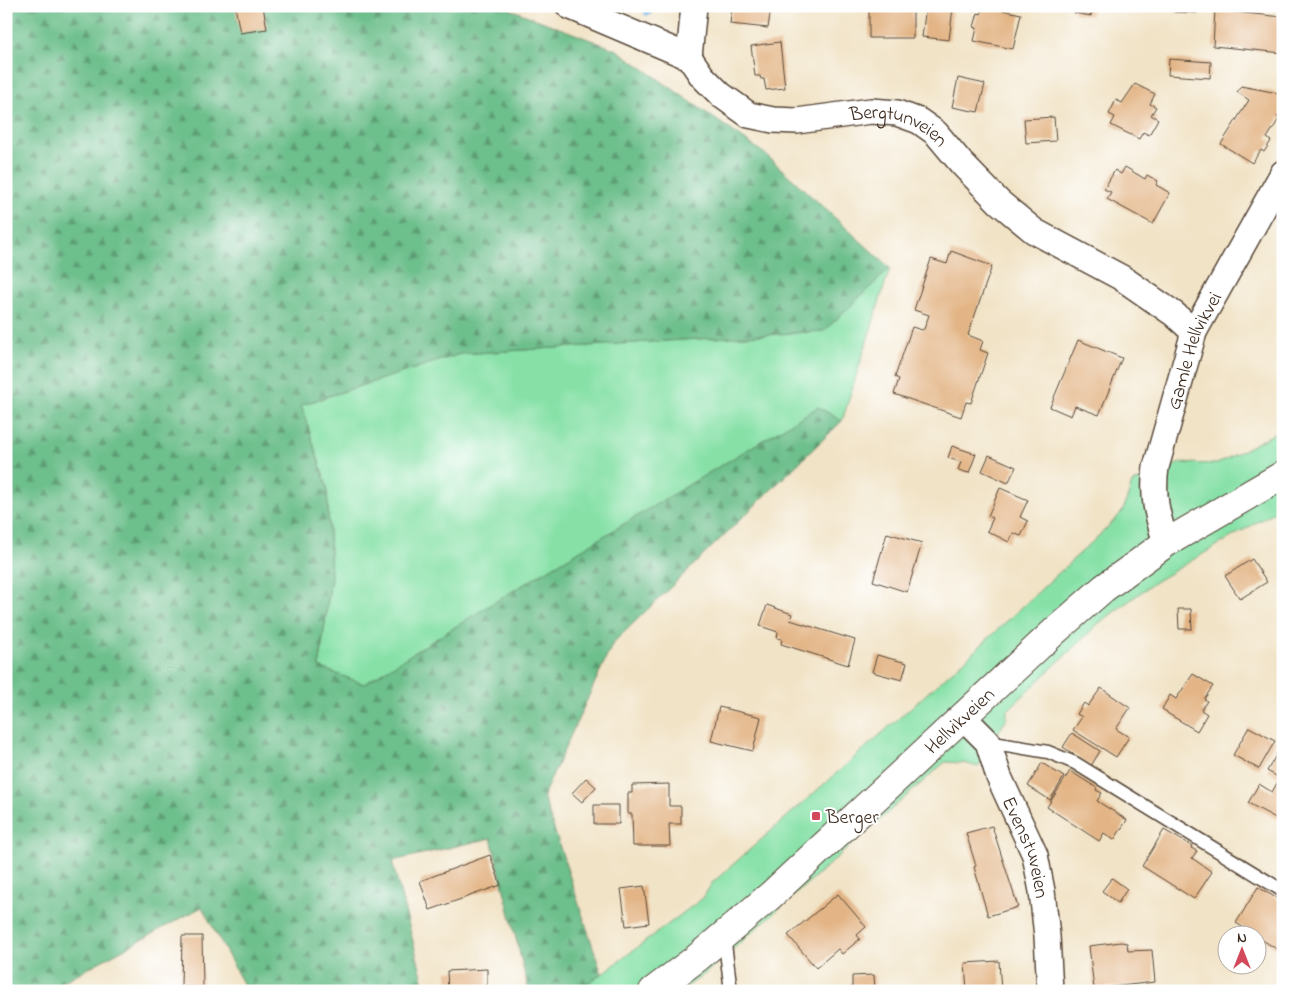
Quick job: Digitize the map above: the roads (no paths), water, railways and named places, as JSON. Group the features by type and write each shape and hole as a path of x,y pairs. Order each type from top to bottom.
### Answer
{"main road":[{"name":"Hellvikveien","path":"653,991 724,936 771,895 1055,631 1104,588 1166,543 1283,475"}],"street":[{"path":"569,6 689,57 694,6"},
{"name":"Bergtunveien","path":"689,57 702,76 721,95 749,114 773,120 797,121 871,111 897,113 919,121 936,133 962,164 999,202 1034,230 1122,278 1174,314 1194,332"},
{"name":"Gamle Hellvikvei","path":"1166,543 1155,506 1154,484 1156,467 1194,332 1283,173"},
{"name":"Evenstuveien","path":"963,717 988,742 999,777 1034,856 1042,891 1050,991"}],"lane":[{"path":"988,742 1048,752 1075,764 1283,891"},
{"path":"724,936 731,991"}],"waterway":[{"path":"647,6 648,12"}],"place":[{"name":"Berger","path":"816,816"}]}
